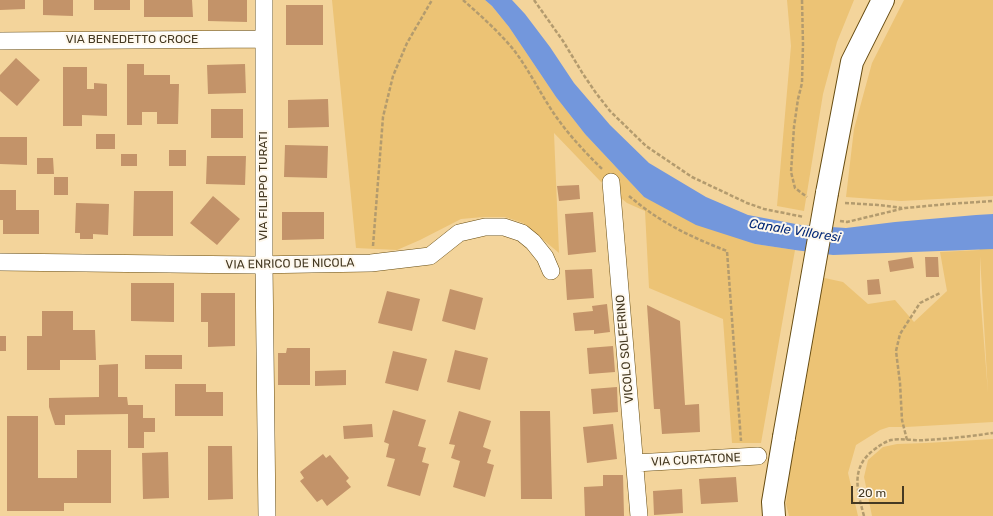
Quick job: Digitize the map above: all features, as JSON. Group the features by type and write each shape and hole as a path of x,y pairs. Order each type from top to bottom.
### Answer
{"main road":[{"path":"774,516 773,502 784,437 827,193 852,62 884,0"},
{"path":"778,476 784,516"}],"street":[{"name":"VIA FILIPPO TURATI","path":"264,0 264,265 267,516"},
{"name":"VIA BENEDETTO CROCE","path":"0,41 264,39"},
{"name":"VICOLO SOLFERINO","path":"611,182 639,516"},
{"name":"VIA ENRICO DE NICOLA","path":"0,262 264,265 371,263 430,256 460,233 485,227 504,227 522,233 533,242 544,257 551,272"},
{"name":"VIA CURTATONE","path":"635,463 750,457"}],"path":[{"path":"371,263 383,117 393,76 407,43 432,0"},
{"path":"463,0 480,14 513,49 563,126 574,141 605,173 607,179 652,214 670,225 690,236 727,251 750,457"},
{"path":"534,0 605,105 646,146 692,177 748,203 764,210 807,218"},
{"path":"834,221 847,222 904,208 993,202"},
{"path":"907,440 902,420 900,383 896,351 900,334 920,303 940,293"},
{"path":"864,516 857,480 859,467 869,453 880,445 892,440 925,440 993,433"}],"shaded area":[{"path":"332,0 485,0 492,6 509,27 556,97 585,134 644,197 755,244 795,250 761,443 732,443 723,319 649,288 645,211 627,203 601,182 554,133 559,253 523,223 505,217 461,219 397,250 356,248"},
{"path":"787,0 854,0 837,42 823,94 804,211 777,206 791,46"},
{"path":"904,0 993,0 993,196 901,201 846,197 854,129 872,63"},
{"path":"993,249 993,422 889,427 880,430 856,445 848,473 858,516 789,516 786,504 790,471 820,277 843,282 868,304 895,300 914,322 947,291 940,252","holes":["980,256 988,393 980,292"]},
{"path":"993,439 993,516 872,516 864,477 868,460 883,447 897,444"}],"water":[{"name":"Canale Villoresi","path":"485,0 512,0 525,14 550,47 574,83 610,125 649,163 706,197 748,215 801,225 846,228 895,222 993,214 993,249 833,255 755,244 696,225 644,197 585,134 556,97 509,27 492,6"}],"building":[{"path":"0,0 25,0 25,9 0,10"},
{"path":"43,0 73,0 73,16 43,15"},
{"path":"94,0 130,0 130,10 94,10"},
{"path":"144,0 192,0 193,17 144,17"},
{"path":"208,0 247,0 247,22 208,21"},
{"path":"286,5 323,5 323,45 286,45"},
{"path":"16,58 40,80 17,106 0,91 0,75"},
{"path":"127,64 144,64 144,75 170,75 170,84 179,84 178,124 157,124 157,112 142,112 142,125 127,125"},
{"path":"245,64 246,93 208,94 207,65"},
{"path":"63,67 87,67 87,89 94,89 94,83 107,84 107,116 82,115 82,126 63,126"},
{"path":"328,99 329,127 288,128 288,100"},
{"path":"211,109 243,109 243,138 211,138"},
{"path":"96,134 115,134 115,149 96,149"},
{"path":"0,137 27,137 27,165 0,164"},
{"path":"285,145 328,146 327,178 284,177"},
{"path":"169,150 186,150 186,166 169,166"},
{"path":"121,154 137,154 137,166 121,166"},
{"path":"207,156 246,156 245,185 206,184"},
{"path":"37,158 53,158 54,174 37,174"},
{"path":"54,177 68,177 68,195 54,195"},
{"path":"579,185 580,199 559,201 557,186"},
{"path":"0,190 16,190 16,210 39,210 39,234 3,234 3,220 0,220"},
{"path":"134,191 173,191 173,236 133,236"},
{"path":"213,196 240,219 217,245 190,223"},
{"path":"76,203 109,204 108,235 93,234 93,239 80,239 80,233 75,233"},
{"path":"282,212 324,212 324,239 282,240"},
{"path":"593,212 596,252 568,255 565,214"},
{"path":"912,257 914,268 890,272 888,261"},
{"path":"925,257 938,257 939,277 926,277"},
{"path":"592,269 594,298 567,300 565,270"},
{"path":"879,279 881,294 868,295 867,280"},
{"path":"131,283 174,283 174,322 131,321"},
{"path":"450,289 483,298 475,330 442,321"},
{"path":"387,291 420,299 412,331 378,323"},
{"path":"201,293 235,293 235,346 208,347 208,322 201,322"},
{"path":"607,304 610,332 594,334 594,330 575,331 573,313 593,311 592,306"},
{"path":"647,305 680,321 685,405 699,404 700,432 662,434 660,409 654,409"},
{"path":"42,311 73,311 73,330 95,330 96,360 60,360 60,370 27,370 27,336 42,336"},
{"path":"0,336 6,336 6,351 0,351"},
{"path":"613,346 615,372 589,374 587,348"},
{"path":"287,348 310,348 310,385 278,385 278,353 286,353"},
{"path":"455,350 488,358 480,390 447,382"},
{"path":"393,351 427,359 418,391 385,383"},
{"path":"145,355 182,355 182,369 145,369"},
{"path":"118,364 118,397 127,397 128,405 143,405 143,418 155,418 155,432 144,432 144,448 128,448 128,414 65,415 65,425 55,425 49,407 49,398 99,397 99,365"},
{"path":"346,370 346,385 315,386 315,371"},
{"path":"175,384 206,384 206,392 223,392 223,416 175,416"},
{"path":"617,387 618,412 593,414 591,389"},
{"path":"393,410 426,420 418,446 426,448 422,462 429,464 420,496 387,486 395,459 386,457 389,444 384,442"},
{"path":"459,411 491,421 483,447 491,450 487,463 494,465 485,497 453,487 460,461 451,458 455,445 449,444"},
{"path":"520,411 550,411 552,499 521,499"},
{"path":"7,416 38,416 38,478 77,478 77,450 111,450 111,503 64,503 64,511 7,511"},
{"path":"372,424 373,437 344,439 343,426"},
{"path":"613,424 617,459 587,463 583,427"},
{"path":"208,446 232,446 233,499 208,500"},
{"path":"168,452 169,498 143,499 142,453"},
{"path":"323,454 326,458 330,455 349,478 346,481 351,487 327,506 322,499 317,502 300,481 304,478 300,472"},
{"path":"603,475 623,475 624,516 585,516 584,487 603,486"},
{"path":"736,477 738,502 701,504 699,479"},
{"path":"682,489 683,513 654,515 653,491"}]}
